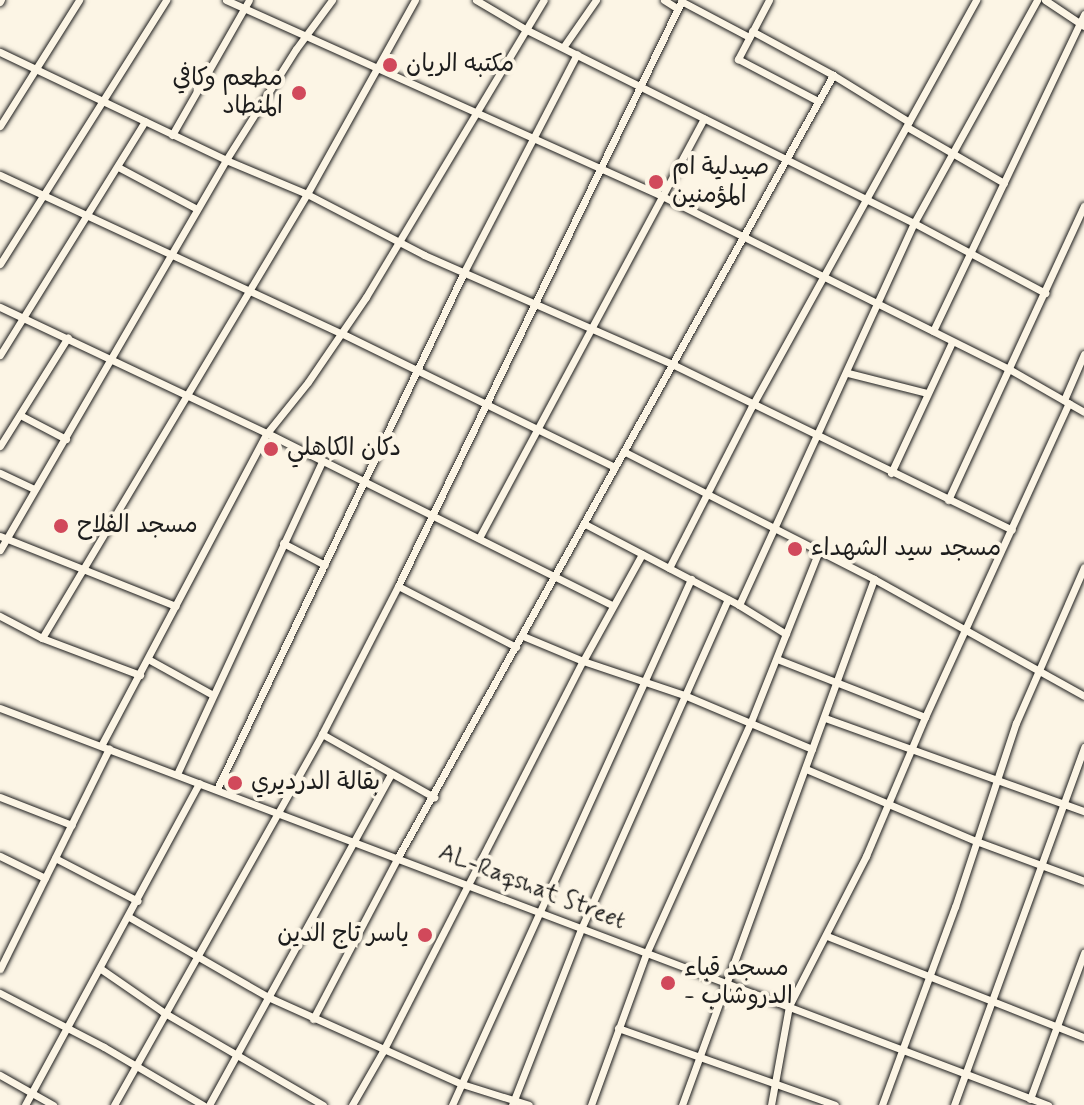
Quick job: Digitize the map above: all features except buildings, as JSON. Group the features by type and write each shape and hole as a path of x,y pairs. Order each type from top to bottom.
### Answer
{"street":[{"path":"0,126 79,0"},
{"path":"0,264 166,0"},
{"path":"226,0 660,195 1009,369 1084,412"},
{"path":"172,135 249,0"},
{"path":"0,550 3,537 66,439 226,160 332,0"},
{"path":"42,638 307,194 415,0"},
{"path":"476,0 527,30 786,158 1045,293"},
{"path":"0,969 3,956 72,825 140,675 267,433 308,382 341,333 544,0"},
{"path":"564,46 596,0"},
{"path":"664,0 680,3 750,34 833,75 1004,183"},
{"path":"769,0 737,57 818,101"},
{"path":"669,568 752,406 976,0"},
{"path":"739,605 848,373 914,223 1037,0"},
{"path":"1045,0 1082,24"},
{"path":"114,1105 163,1012 322,734 398,586 680,3"},
{"path":"933,331 1082,24 1084,14"},
{"path":"0,52 226,160 307,194 397,242 672,364 752,406 1012,530"},
{"path":"217,789 465,270 577,54"},
{"path":"313,1019 398,857 557,577 833,75"},
{"path":"479,538 660,195 704,118"},
{"path":"1,350 145,121"},
{"path":"118,167 197,209"},
{"path":"0,175 169,256 341,333 615,467"},
{"path":"948,500 1084,206"},
{"path":"0,307 187,394 612,605"},
{"path":"0,446 68,337"},
{"path":"891,473 952,342"},
{"path":"771,1105 789,1006 827,936 1012,530 1084,354"},
{"path":"848,373 927,393"},
{"path":"20,415 66,439"},
{"path":"625,452 874,579 1084,696"},
{"path":"177,774 322,461"},
{"path":"0,473 35,489"},
{"path":"585,524 739,605 786,634"},
{"path":"3,537 176,606"},
{"path":"283,543 325,565"},
{"path":"591,1105 646,954 750,724 819,551"},
{"path":"352,1105 471,885 583,661 642,554"},
{"path":"882,1105 1037,668 1083,570"},
{"path":"452,1105 691,579"},
{"path":"682,1105 874,579"},
{"path":"398,586 516,647"},
{"path":"513,1103 581,929 728,599"},
{"path":"0,616 42,638 140,675"},
{"path":"523,636 583,661 684,695 812,749"},
{"path":"148,659 213,695"},
{"path":"777,659 925,717"},
{"name":"AL-Raqshat Street","path":"0,708 1047,1105"},
{"path":"825,718 1084,811"},
{"path":"322,734 434,797"},
{"path":"954,1105 1084,747"},
{"path":"806,769 976,841 1084,881"},
{"path":"209,1105 391,774"},
{"path":"25,1105 70,1028 199,783"},
{"path":"0,797 72,825"},
{"path":"0,856 45,878"},
{"path":"55,858 138,901"},
{"path":"129,917 195,957 313,1019 462,1084 513,1103 529,1105"},
{"path":"827,936 1084,1037"},
{"path":"1030,1099 1084,953"},
{"path":"101,969 163,1012 323,1105"},
{"path":"0,993 70,1028 203,1105"},
{"path":"618,1028 835,1105"},
{"path":"0,1075 53,1105"}],"place":[{"name":"مكتبه الريان","path":"390,65"},
{"name":"مطعم وكافي المنطاد","path":"299,93"},
{"name":"صيدلية ام المؤمنين","path":"656,182"},
{"name":"دكان الكاهلي","path":"271,449"},
{"name":"مسجد الفلاح","path":"61,526"},
{"name":"مسجد سيد الشهداء","path":"795,549"},
{"name":"بقالة الدرديري","path":"235,783"},
{"name":"ياسر تاج الدين","path":"425,935"},
{"name":"مسجد قباء - الدروشاب","path":"668,983"}]}
